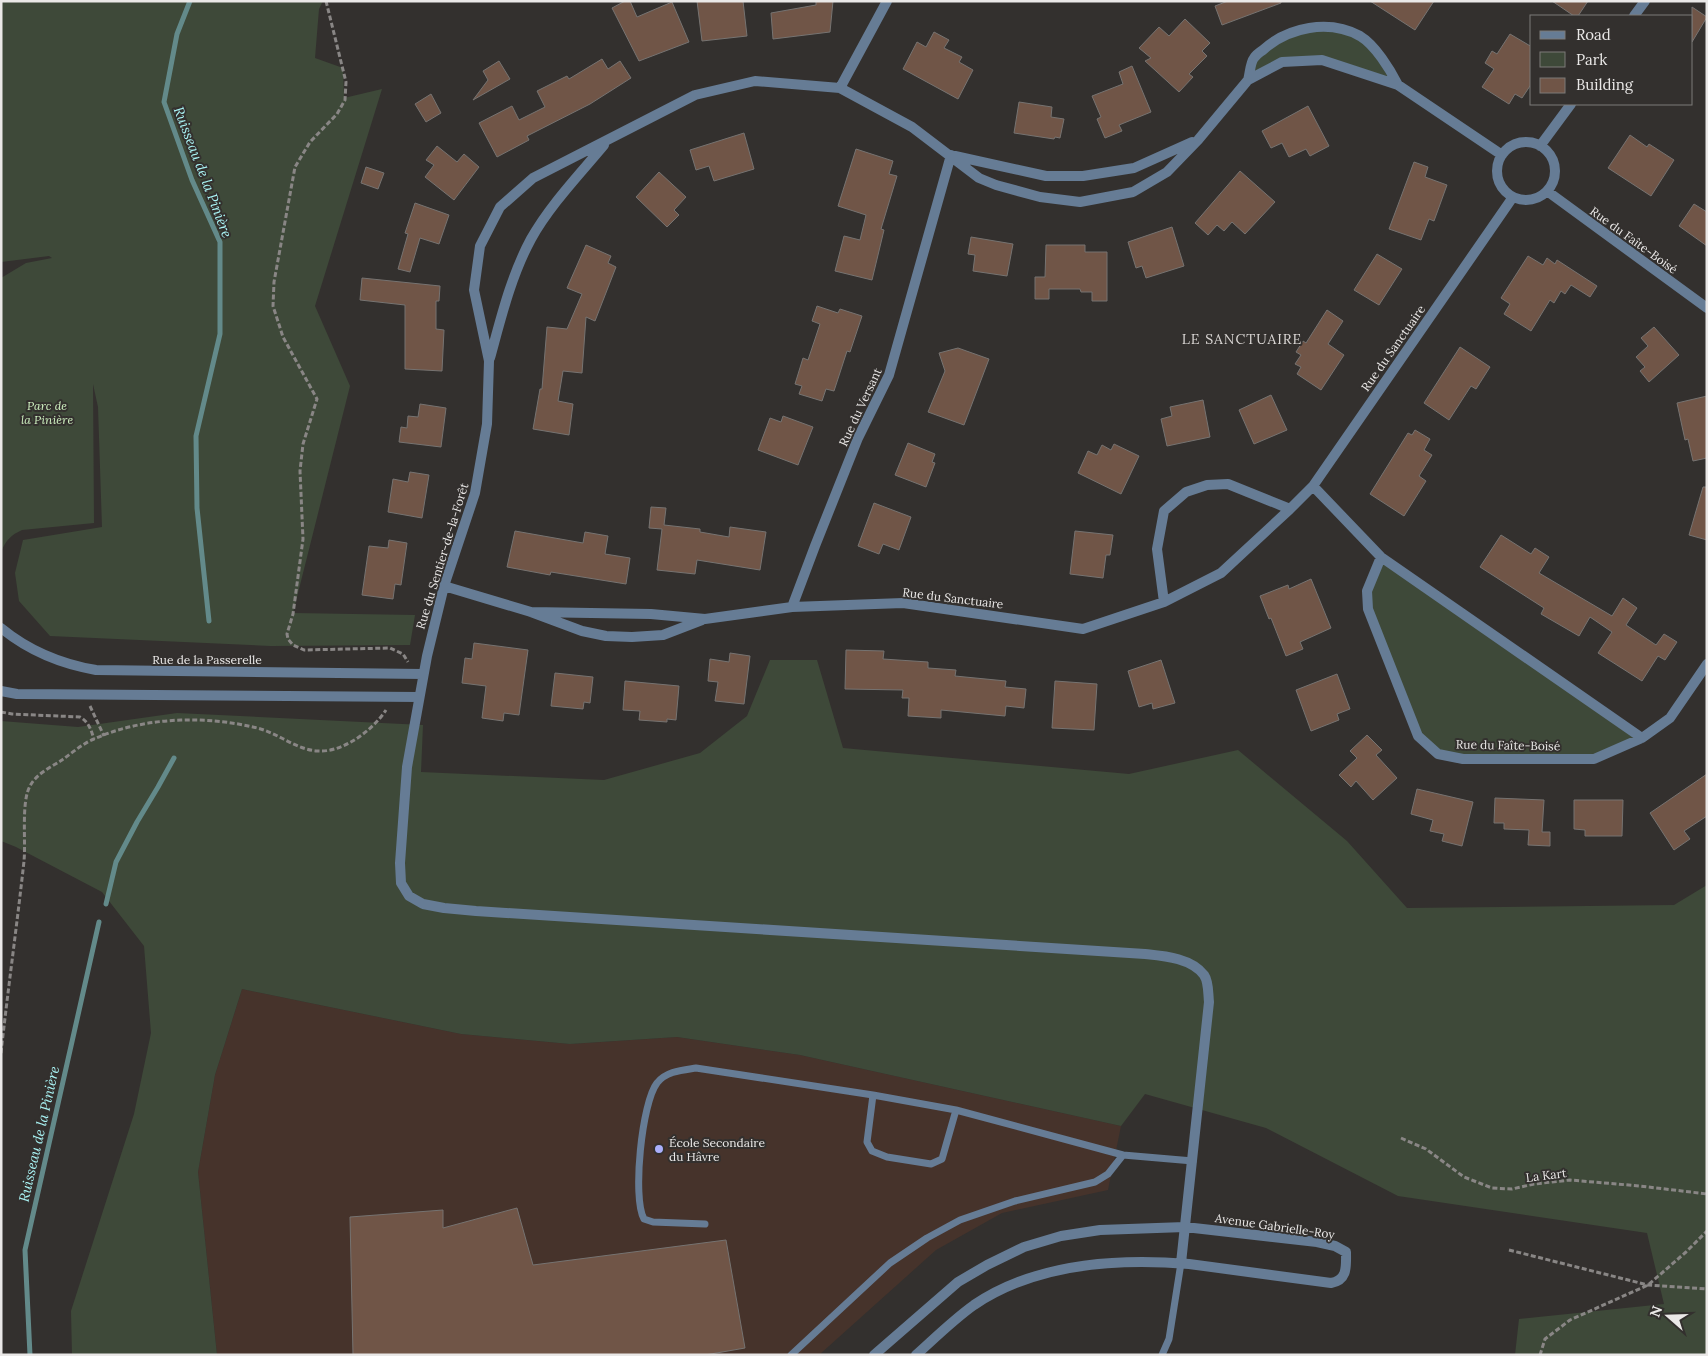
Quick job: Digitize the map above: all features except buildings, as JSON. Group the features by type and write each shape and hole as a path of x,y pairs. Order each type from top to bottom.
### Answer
{"street":[{"path":"840,88 887,1"},
{"path":"1635,15 1645,1"},
{"name":"Rue du Sentier-de-la-Forêt","path":"1248,80 1254,58 1274,40 1298,30 1320,27 1340,29 1361,37 1386,63 1398,85"},
{"name":"Rue du Sentier-de-la-Forêt","path":"1181,1263 1209,1002 1208,986 1204,975 1185,961 1145,954 444,908 424,904 410,896 401,883 400,863 407,767 423,674 444,586 475,493 487,424 489,361 474,290 480,246 500,207 533,178 696,95 755,81 840,88 912,127 952,155 979,178 996,185 1040,197 1080,202 1132,192 1167,172 1198,140 1248,80 1282,62 1322,60 1398,85 1502,155"},
{"path":"1540,146 1570,105"},
{"name":"Rue du Sentier-de-la-Forêt","path":"952,155 1046,176 1083,176 1134,168 1198,140"},
{"name":"Rue du Sentier-de-la-Forêt","path":"489,361 513,277 531,239 554,204 608,141"},
{"path":"1524,142 1540,146 1547,151 1555,167 1555,176 1552,184 1547,191 1531,200 1513,197 1499,183 1497,174 1498,164 1502,155 1515,144 1524,142"},
{"name":"Rue du Versant","path":"792,607 814,546 858,438 889,375 952,155"},
{"name":"Rue du Faîte-Boisé","path":"1547,191 1707,308"},
{"name":"Rue du Sanctuaire","path":"444,586 531,612 582,631 606,636 632,637 663,635 705,619 792,607 903,603 1082,629 1164,602 1221,573 1313,486 1513,197"},
{"path":"1164,602 1157,549 1164,511 1186,492 1207,486 1228,484 1290,509"},
{"path":"1313,486 1381,557 1642,738"},
{"name":"Rue du Faîte-Boisé","path":"1381,557 1367,591 1368,609 1418,736 1438,754 1463,760 1594,759 1642,738 1670,718 1707,664"},
{"name":"Rue du Sanctuaire","path":"531,612 651,614 705,619"},
{"name":"Rue de la Passerelle","path":"1,628 41,654 66,664 96,670 423,674"},
{"path":"1,691 23,694 419,697"},
{"name":"Avenue Gabrielle-Roy","path":"874,1355 958,1282 1024,1246 1061,1236 1100,1230 1185,1227 1335,1246 1346,1252 1346,1271 1344,1277 1338,1282 1324,1283 1181,1263 1097,1264 1054,1271 1022,1280 975,1305 916,1355"}],"lane":[{"path":"705,1224 653,1222 644,1219 639,1212 637,1172 649,1099 657,1082 673,1072 696,1068 873,1095 956,1110 1123,1155 1192,1161"},
{"path":"873,1095 868,1142 872,1151 887,1157 931,1164 942,1159 956,1110"},
{"path":"791,1355 890,1263 927,1238 960,1220 1015,1201 1095,1182 1108,1174 1123,1155"},
{"path":"1162,1355 1169,1339 1181,1263"}],"path":[{"path":"326,1 346,82 345,100 337,114 310,142 295,166 274,282 273,306 283,337 317,399 303,444 300,471 303,539 288,639 292,645 304,650 390,648 403,654 408,664"},
{"path":"88,704 104,736"},
{"path":"1,1053 24,859 27,792 34,779 94,739 126,728 190,720 228,723 259,728 302,748 317,751 344,746 371,727 390,706"},
{"path":"1,712 80,717 85,720 91,729 94,739"},
{"name":"La Kart","path":"1401,1138 1426,1149 1464,1176 1492,1188 1512,1190 1534,1184 1570,1180 1707,1194"},
{"path":"1540,1355 1545,1339 1570,1320 1648,1285 1707,1231"},
{"path":"1509,1250 1648,1285 1707,1289"}],"shaded area":[{"name":"École Secondaire du Hâvre","path":"242,989 461,1034 570,1044 677,1037 800,1055 1121,1126 1108,1190 1002,1213 936,1250 819,1355 217,1355 198,1172 215,1075"}],"green space":[{"name":"Parc de la Pinière","path":"1,1 323,1 319,9 315,58 343,68 344,98 382,89 315,306 350,386 293,613 415,615 410,645 271,646 50,636 19,601 15,573 23,540 102,527 98,407 93,384 94,523 22,530 9,538 1,552 1,278 26,263 52,258 49,256 1,262"},
{"path":"1319,27 1361,37 1398,85 1322,60 1282,62 1248,80 1254,58 1274,40"},
{"path":"1381,557 1642,738 1594,759 1438,754 1418,736 1368,609 1367,591"},
{"path":"770,660 817,660 843,748 1129,774 1238,750 1347,841 1407,908 1674,905 1707,885 1707,1355 1515,1355 1519,1319 1664,1304 1647,1233 1398,1196 1266,1128 1145,1094 1121,1126 800,1055 677,1037 570,1044 461,1034 242,989 215,1075 198,1172 217,1355 72,1355 71,1311 134,1114 151,1033 144,946 102,892 1,841 1,721 78,727 177,713 423,725 421,772 604,780 700,753 747,716"}],"waterway":[{"name":"Ruisseau de la Pinière","path":"190,1 177,34 164,102 192,180 220,242 220,334 196,436 197,508 209,621"},
{"name":"Ruisseau de la Pinière","path":"106,904 116,862 174,758"},
{"name":"Ruisseau de la Pinière","path":"30,1355 25,1250 99,922"}],"place":[{"name":"École Secondaire du Hâvre","path":"659,1149"}],"district":[{"name":"LE SANCTUAIRE","path":"1242,339"}]}
